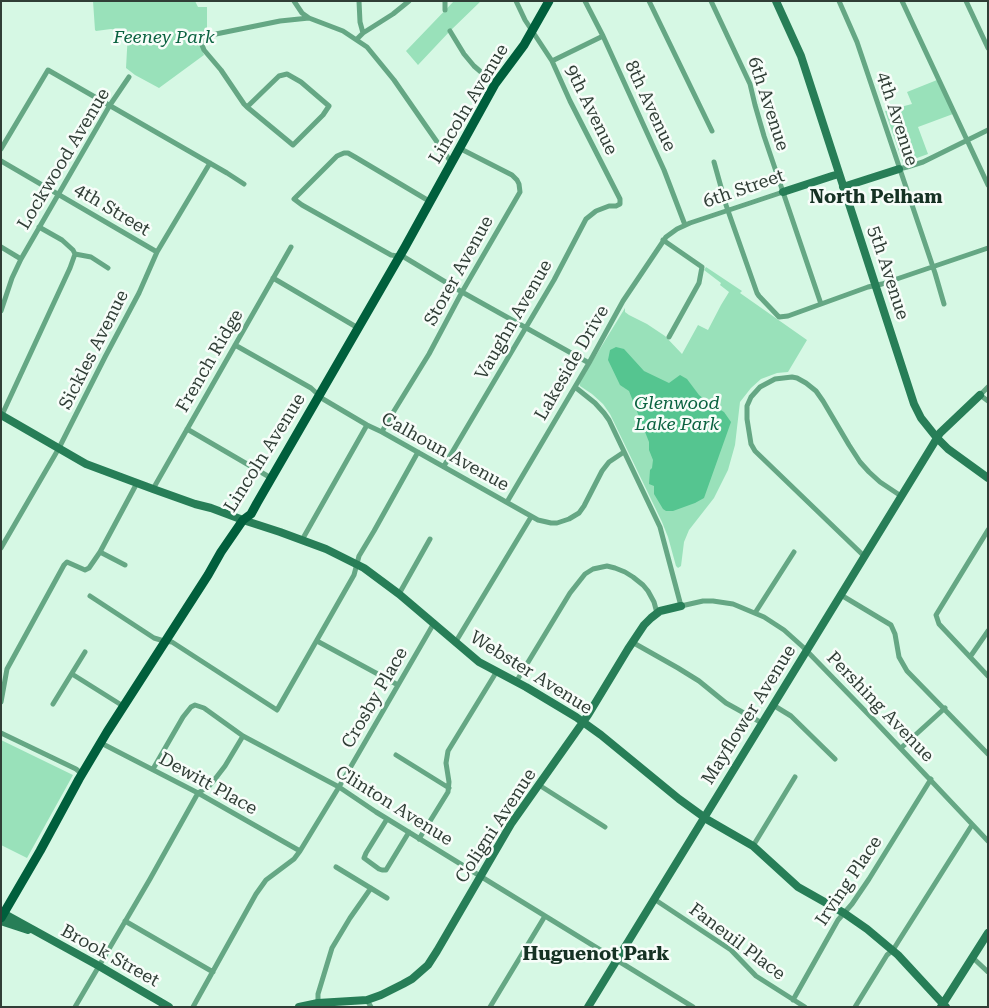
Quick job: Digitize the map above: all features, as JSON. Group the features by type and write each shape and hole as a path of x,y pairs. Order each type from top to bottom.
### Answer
{"main road":[{"name":"Lincoln Avenue","path":"2,916 82,774 123,706 242,520 250,514 358,328 495,84 533,31 549,1"}],"street":[{"path":"294,1 302,13 309,18 343,30 367,47 390,75 451,162"},
{"path":"359,1 362,33"},
{"path":"357,39 362,33 409,1"},
{"path":"445,1 445,10"},
{"name":"9th Avenue","path":"516,1 525,20 552,62 620,199 620,204"},
{"name":"8th Avenue","path":"585,1 664,170 685,225"},
{"path":"649,1 712,131"},
{"name":"6th Avenue","path":"711,1 750,84 762,129 821,304"},
{"name":"5th Avenue","path":"776,1 801,56 914,404 921,418 937,438 948,449 988,478"},
{"name":"4th Avenue","path":"840,1 857,42 933,266 944,304"},
{"path":"902,1 988,184"},
{"path":"966,1 988,48"},
{"path":"248,107 279,76 287,74 301,82 329,106 323,115 294,145 248,107 204,50 203,41 207,36 280,21 309,18"},
{"path":"450,31 474,66 495,84"},
{"path":"552,62 603,36"},
{"path":"1,150 48,70 244,184"},
{"name":"Lockwood Avenue","path":"1,311 12,278 21,259 128,77"},
{"path":"843,187 923,162 988,130"},
{"name":"Storer Avenue","path":"382,432 429,354 462,292 520,192 517,180 512,175 460,148"},
{"path":"430,201 348,154 337,156 294,199 391,255 404,257 462,292 589,363"},
{"name":"4th Street","path":"1,161 157,252"},
{"path":"714,162 728,210 757,293 779,317 784,317 988,248"},
{"name":"Sickles Avenue","path":"1,548 59,448 139,293 157,252 210,163"},
{"name":"6th Street","path":"663,240 677,228 685,225 839,174"},
{"name":"Vaughn Avenue","path":"444,466 554,280 586,218 596,211 620,204"},
{"path":"39,227 62,240 75,254 91,257 108,268"},
{"path":"663,240 702,266 699,283 669,337"},
{"name":"Lakeside Drive","path":"507,502 623,302 663,240"},
{"path":"1,247 21,259"},
{"name":"French Ridge","path":"154,489 291,247"},
{"path":"2,416 75,254"},
{"path":"273,278 358,328"},
{"name":"Calhoun Avenue","path":"235,344 311,388 319,396 368,425 538,520 552,523 563,521 578,513 584,506 602,471 609,462 624,452"},
{"path":"864,556 755,451 751,444 747,419 747,406 751,397 760,387 775,379 792,377 806,383 816,391 849,446 869,472 901,496"},
{"path":"575,387 604,413 624,452 660,527 682,606"},
{"path":"988,387 980,395 988,401"},
{"name":"Mayflower Avenue","path":"588,1007 940,433 980,395"},
{"name":"Webster Avenue","path":"2,416 86,464 302,540 358,564 399,594 479,662 555,704 602,735 679,799 704,817 752,846 798,887 844,913 867,929 893,950 943,1006"},
{"path":"302,540 368,425"},
{"path":"187,429 271,478"},
{"path":"90,596 154,638 172,642 277,710 354,575 359,556 418,452"},
{"path":"1,702 7,669 64,565 67,562 85,570 89,568 100,552 137,483"},
{"path":"455,643 531,517"},
{"path":"988,530 936,615 939,624 988,676"},
{"path":"399,594 430,539"},
{"path":"100,552 125,565"},
{"path":"755,613 794,552"},
{"path":"516,682 574,587 585,574 593,569 607,566 633,577 648,591 654,602 657,614"},
{"path":"841,595 891,626 896,634 897,651 901,662 988,754"},
{"name":"Pershing Avenue","path":"682,606 703,601 724,602 774,622 806,650 988,841"},
{"name":"Coligni Avenue","path":"299,1007 318,1003 369,1003 412,979 428,965 511,824 583,722 644,625 668,608 682,606"},
{"name":"Crosby Place","path":"193,1007 261,886 300,852 340,788 434,624"},
{"path":"970,657 988,631"},
{"path":"317,641 398,685"},
{"path":"632,642 685,672 726,703 762,723"},
{"path":"53,704 85,652"},
{"path":"419,839 445,798 449,788 446,763 448,751 497,671"},
{"path":"72,674 123,706"},
{"name":"Clinton Avenue","path":"153,769 183,717 191,707 195,705 204,708 243,736 340,788 386,819 694,1007"},
{"path":"773,705 791,716 835,759"},
{"path":"901,748 945,708"},
{"path":"1,733 76,769 82,774"},
{"path":"75,1007 198,793 209,786 215,779 243,736"},
{"name":"Dewitt Place","path":"101,743 198,793 300,852"},
{"path":"396,755 449,788"},
{"path":"752,846 795,777"},
{"name":"Irving Place","path":"793,1000 838,920 869,879 930,779"},
{"path":"539,785 605,827"},
{"path":"386,819 364,858 379,869 386,870 409,832"},
{"path":"856,1007 886,956 893,950 972,825"},
{"path":"336,867 388,898"},
{"path":"318,1003 318,994 332,948 371,888"},
{"name":"Faneuil Place","path":"654,899 723,944 738,956 756,976 805,1007"},
{"name":"Brook Street","path":"2,916 37,932 169,1007"},
{"path":"490,1007 545,916"},
{"path":"125,922 213,972"},
{"path":"943,1006 988,933"},
{"path":"972,957 988,972"}],"green space":[{"name":"Feeney Park","path":"93,1 195,1 198,7 207,7 207,33 202,38 200,45 204,55 159,88 126,68 128,32 111,29 95,30"},
{"path":"454,1 481,1 418,65 406,51"},
{"path":"937,80 953,114 918,127 928,154 903,163 885,111 912,104 907,92"},
{"name":"Glenwood Lake Park","path":"706,267 742,291 740,293 807,340 788,372 777,373 761,379 740,402 735,445 728,470 714,498 689,530 684,542 681,566 678,568 662,522 610,414 603,404 580,386 579,383 625,308 625,312 629,315 665,336 682,354 698,325 708,330 729,292 704,270"},
{"path":"1,740 73,775 27,858 1,845"}],"shaded area":[{"path":"616,347 624,349 644,371 669,383 680,375 687,379 699,395 724,412 731,422 704,498 695,503 673,511 666,511 654,494 654,486 649,484 653,460 649,450 649,442 629,391 620,385 608,360 610,350"}],"district":[{"name":"North Pelham","path":"876,197"},
{"name":"Huguenot Park","path":"596,954"}]}
